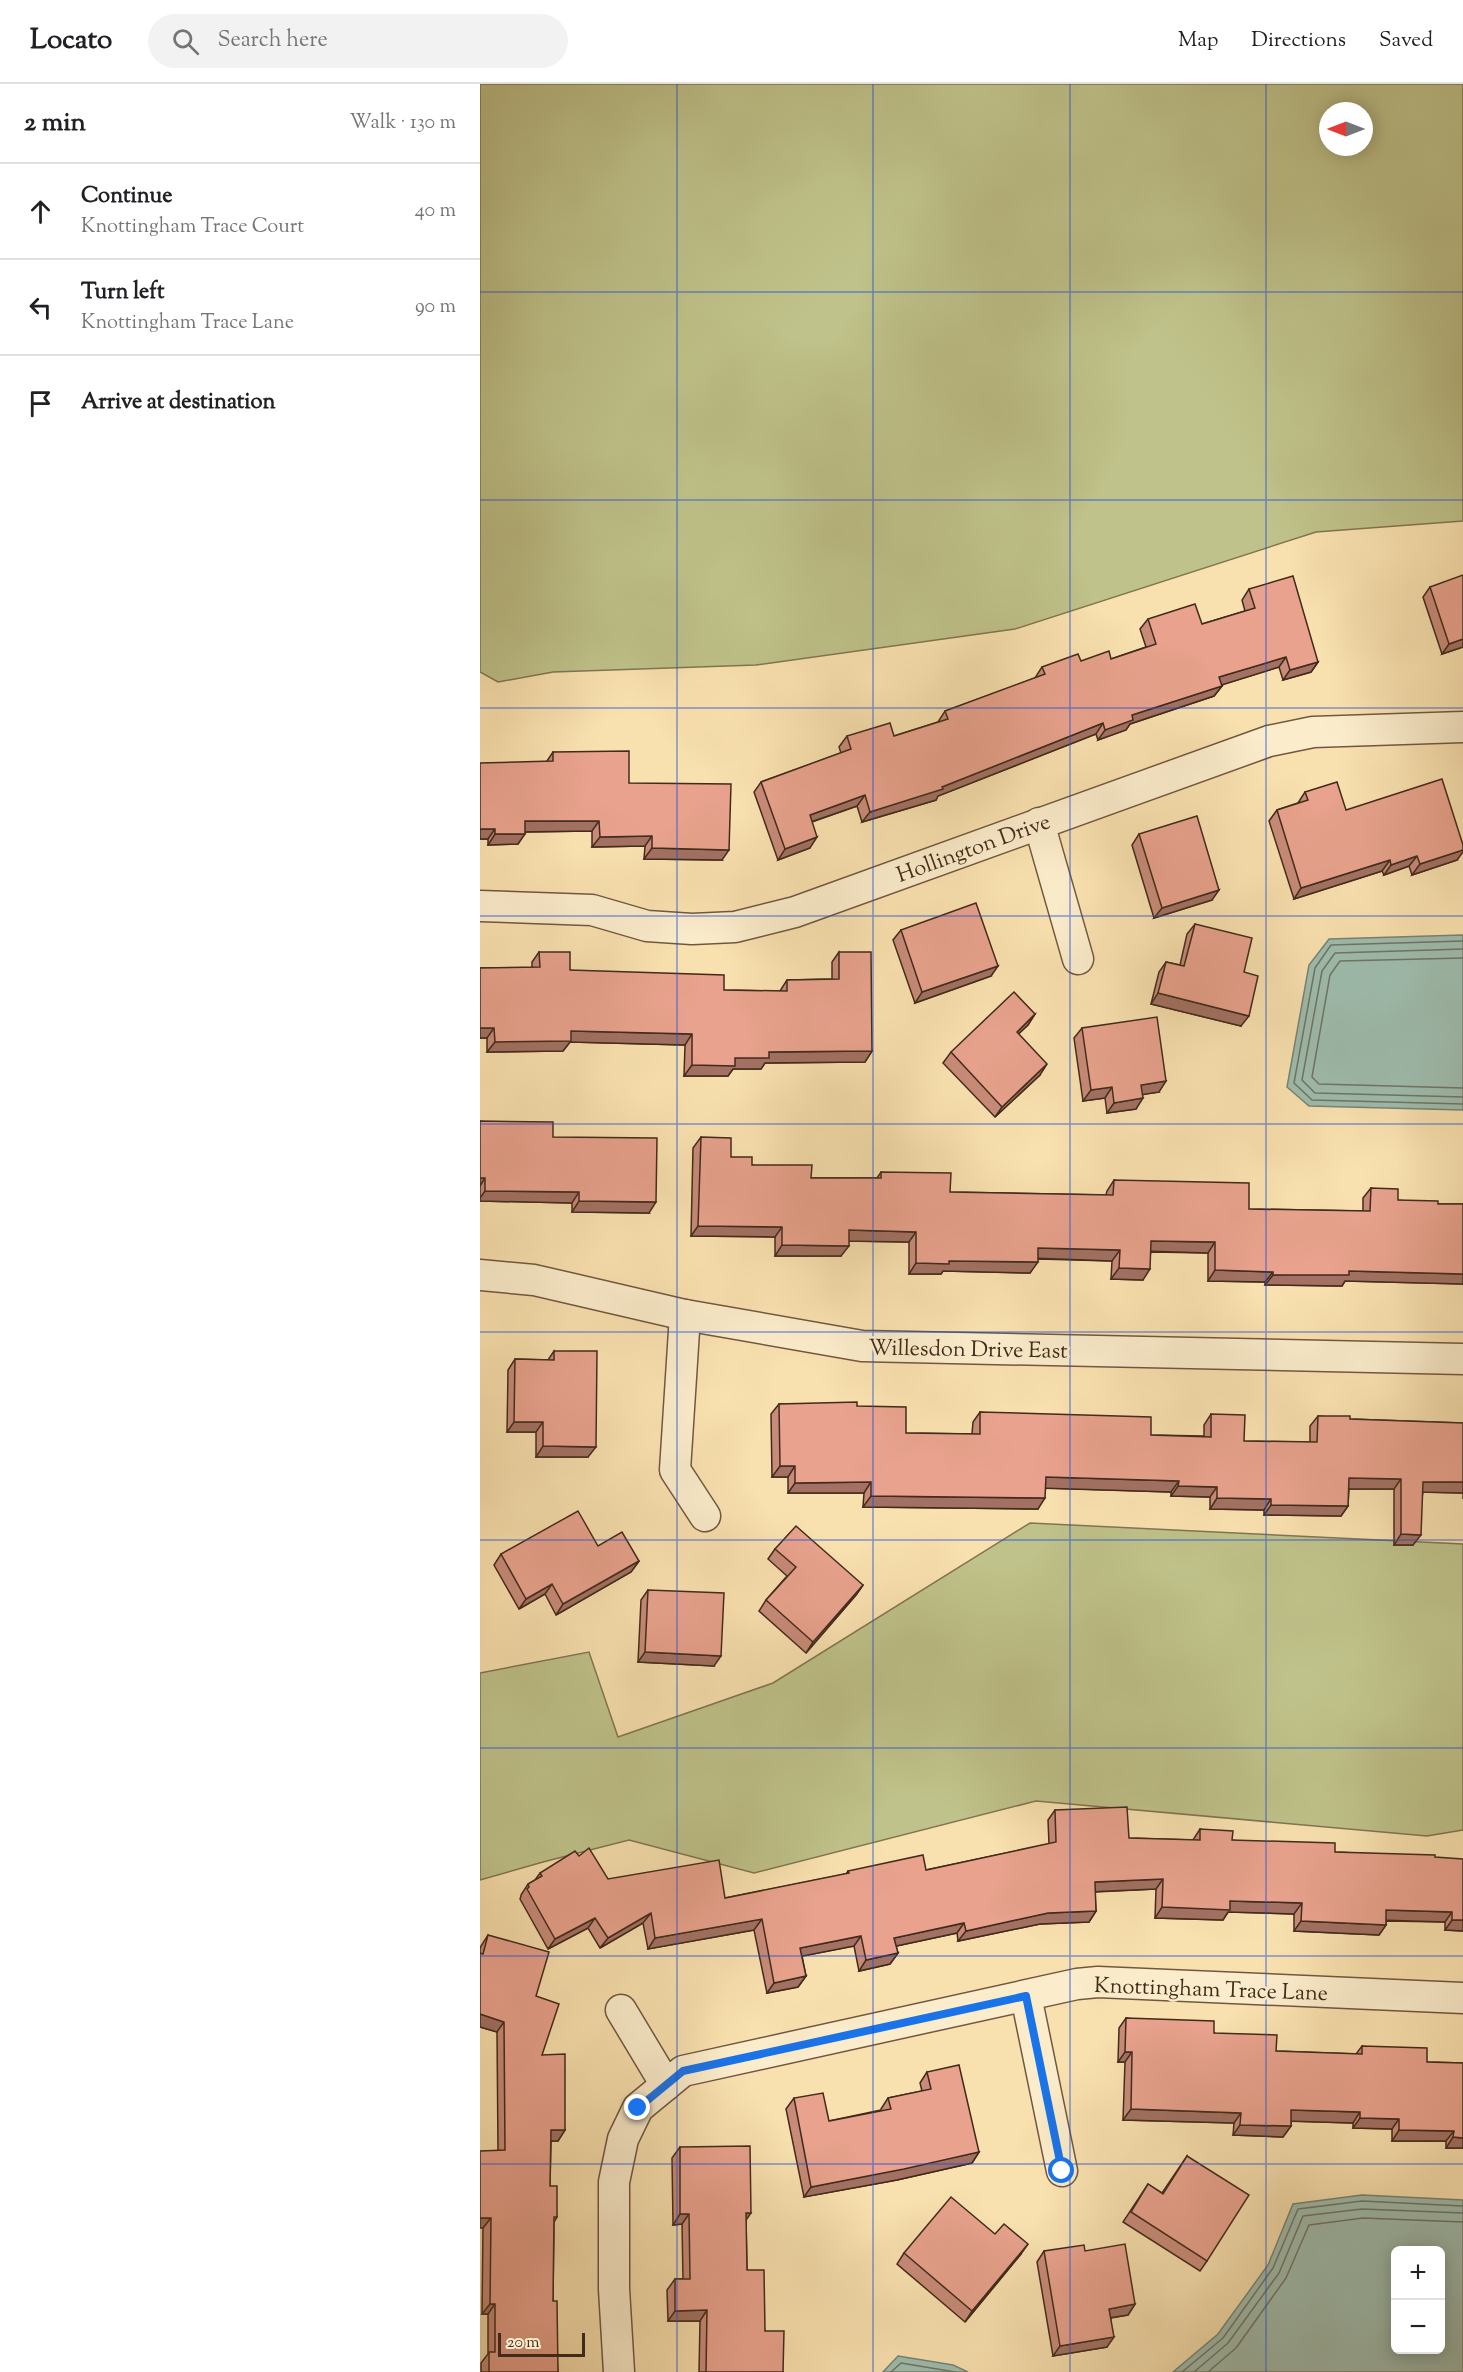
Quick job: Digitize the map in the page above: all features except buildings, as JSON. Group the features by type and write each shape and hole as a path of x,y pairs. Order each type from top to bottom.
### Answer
{"street":[{"name":"Hollington Drive","path":"480,906 592,910 647,926 692,929 735,927 795,912 1269,741 1313,732 1463,727"},
{"path":"1039,823 1078,959"},
{"name":"Willesdon Drive East","path":"480,1275 534,1280 685,1316 862,1346 1463,1359"},
{"path":"685,1316 675,1470 705,1516"},
{"name":"Knottingham Trace Lane","path":"619,2372 614,2289 614,2182 622,2139 638,2108 683,2071 1077,1984 1098,1982 1463,1998"},
{"path":"1026,1996 1062,2171"},
{"path":"621,2010 666,2085"}],"green space":[{"path":"480,84 1463,84 1463,521 1316,532 1015,629 756,665 553,672 498,682 480,672"},
{"path":"1030,1523 1463,1544 1463,1830 1427,1836 1036,1801 754,1873 629,1840 480,1880 480,1673 589,1652 618,1737 773,1683"}],"water":[{"path":"1463,935 1463,1110 1309,1106 1287,1087 1309,965 1329,939"},
{"path":"1362,2195 1463,2200 1463,2372 1173,2372 1218,2334 1268,2265 1293,2204"},
{"path":"898,2356 953,2365 968,2372 883,2372"}],"route":[{"path":"638,2108 683,2071 1026,1996 1062,2171"}]}
